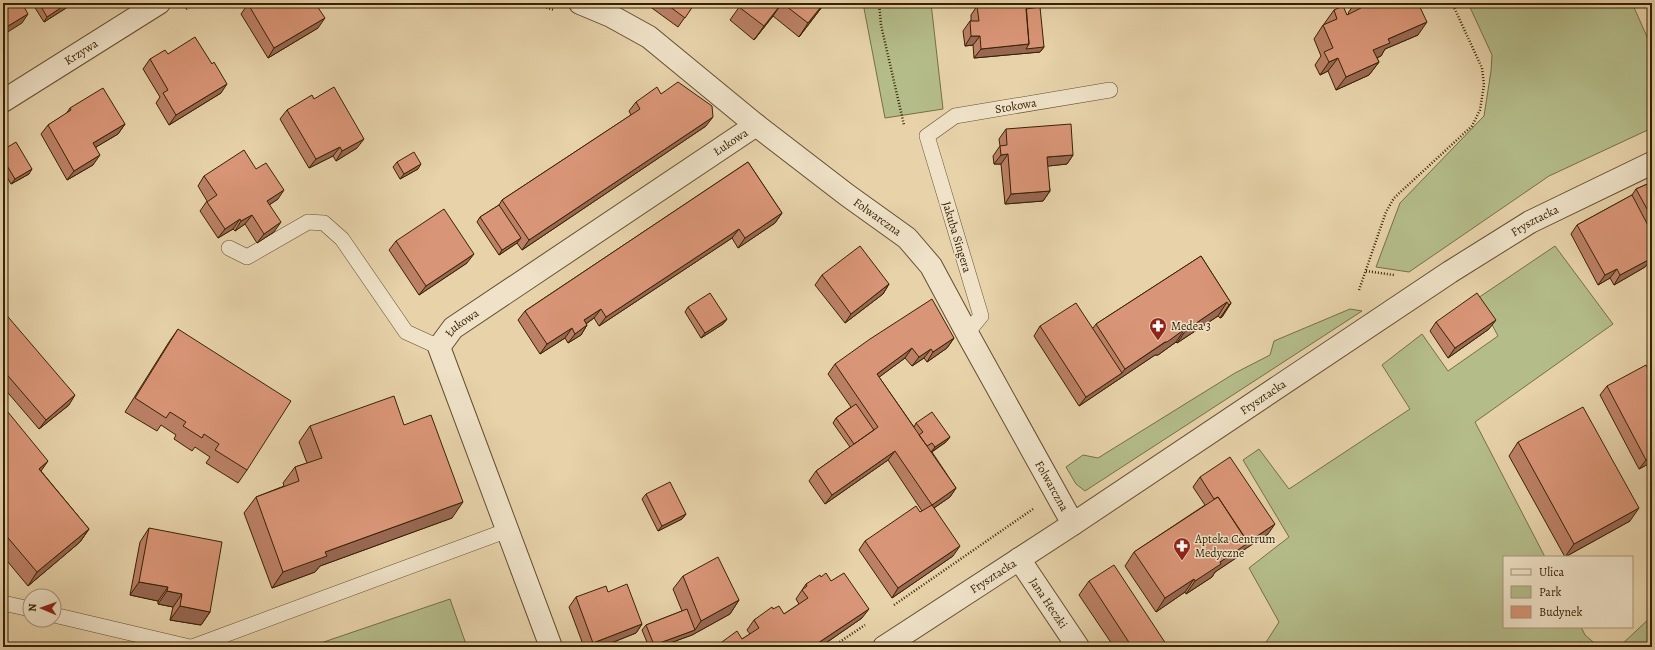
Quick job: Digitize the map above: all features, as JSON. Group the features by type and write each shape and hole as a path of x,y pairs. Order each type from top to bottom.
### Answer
{"street":[{"name":"Krzywa","path":"3,102 159,3"},
{"name":"Folwarczna","path":"580,3 611,16 649,37 756,125 847,195 907,238 932,266 967,333 1073,524"},
{"name":"Łukowa","path":"551,647 439,347 453,328 756,125"},
{"name":"Frysztacka","path":"884,647 1019,560 1456,268 1530,222 1652,163"},
{"name":"Jana Heczki","path":"1019,560 1078,647"}],"lane":[{"name":"Stokowa","path":"927,136 955,116 1110,90"},
{"name":"Jakuba Singera","path":"927,136 981,316 967,333"},
{"path":"229,248 248,257 308,222 324,223 342,239 406,332 439,347"},
{"path":"62,617 191,647 508,530"},
{"path":"3,603 22,607"}],"path":[{"path":"879,3 881,25 904,126"},
{"path":"1359,290 1386,212 1394,198 1472,126 1480,110 1484,85 1482,68 1452,3"},
{"path":"891,607 1056,493"},
{"path":"832,647 870,621"}],"green space":[{"path":"863,3 931,3 943,109 885,118"},
{"path":"1468,3 1632,3 1652,48 1652,128 1549,176 1409,272 1376,267 1400,203 1484,116 1492,55"},
{"path":"1555,246 1613,324 1475,422 1544,556 1503,556 1503,628 1582,628 1585,635 1599,647 1263,647 1279,622 1249,568 1289,537 1243,460 1259,449 1289,489 1410,409 1382,365 1422,334 1448,371 1498,336 1478,298"},
{"path":"1350,309 1362,311 1085,491 1076,484 1066,467 1083,455 1098,458 1235,373 1270,355 1274,341"},
{"path":"450,599 467,647 309,647"},
{"path":"1652,616 1652,647 1619,647"}],"building":[{"path":"3,3 22,3 28,14 3,29"},
{"path":"39,3 60,3 62,7 47,17"},
{"path":"315,3 325,18 274,48 248,4"},
{"path":"665,3 695,3 685,18"},
{"path":"742,3 782,3 764,26 739,7"},
{"path":"782,3 824,3 808,23"},
{"path":"1026,3 1029,44 981,49 980,36 971,36 970,21 979,21 977,6"},
{"path":"1359,3 1418,3 1427,22 1388,39 1390,43 1373,50 1379,62 1346,77 1338,58 1329,62 1324,52 1333,48 1323,25 1337,19 1334,10 1343,6 1347,15 1361,8"},
{"path":"1040,7 1044,47 1026,49 1029,44 1026,9"},
{"path":"195,37 212,64 214,62 227,84 176,115 163,93 168,90 150,59 165,50 168,54"},
{"path":"678,82 712,106 713,117 529,240 502,200 640,109 636,102 657,87 661,94"},
{"path":"334,87 364,139 342,151 340,147 316,159 287,110 312,95 314,99"},
{"path":"103,88 125,124 93,143 100,155 74,171 48,125 71,110 70,108"},
{"path":"1071,124 1073,155 1047,157 1050,191 1011,194 1008,154 1001,155 1000,146 1007,145 1006,129"},
{"path":"16,142 32,169 15,179 3,159 3,150"},
{"path":"244,150 256,169 266,163 284,190 267,201 281,222 264,234 252,215 241,221 240,219 225,229 207,202 217,195 204,176"},
{"path":"414,152 421,164 404,174 397,162"},
{"path":"748,162 782,213 745,238 739,229 606,317 601,309 584,320 587,325 575,334 572,328 547,344 525,311"},
{"path":"1652,182 1652,218 1636,189"},
{"path":"1632,195 1652,233 1652,249 1648,252 1652,258 1620,275 1617,269 1605,275 1577,225"},
{"path":"499,205 521,238 502,250 480,217"},
{"path":"444,209 474,254 426,286 396,241"},
{"path":"860,246 889,284 851,314 822,275"},
{"path":"1201,256 1231,303 1229,305 1227,302 1125,369 1096,324"},
{"path":"710,293 727,319 705,333 688,307"},
{"path":"1477,293 1496,320 1455,348 1436,322"},
{"path":"932,299 954,338 933,352 931,349 919,357 912,348 877,374 956,488 932,505 895,451 832,495 816,471 878,427 835,364 870,339"},
{"path":"1076,303 1122,373 1086,397 1040,326"},
{"path":"3,311 75,395 46,420 3,370"},
{"path":"178,329 291,401 247,470 215,450 219,444 204,434 202,438 183,426 186,422 170,412 166,418 135,398"},
{"path":"1646,365 1652,377 1652,456 1646,460 1607,386"},
{"path":"394,396 404,425 431,415 463,502 325,552 327,556 283,572 256,497 299,481 295,467 322,458 310,426"},
{"path":"856,404 874,430 854,444 836,418"},
{"path":"3,406 48,461 39,469 89,529 37,572 3,532"},
{"path":"1583,407 1639,508 1574,544 1518,442"},
{"path":"932,412 950,437 935,447 932,443 927,446 919,435 923,432 916,423"},
{"path":"1230,457 1275,524 1248,542 1218,497 1214,499 1200,477"},
{"path":"670,482 686,514 662,526 646,494"},
{"name":"Apteka Centrum Medyczne","path":"1218,497 1248,543 1220,562 1221,564 1165,598 1134,552"},
{"path":"932,505 960,546 898,588 865,541 916,506 920,512"},
{"path":"149,528 222,542 210,612 180,606 182,594 167,591 168,587 139,582"},
{"path":"718,557 739,600 701,621 683,576"},
{"path":"1114,565 1168,647 1132,647 1089,581"},
{"path":"826,573 831,581 844,573 869,609 812,647 715,647 737,631 742,639 759,628 754,620 772,607 773,609 779,606 784,614 808,598 802,590 807,586 806,584"},
{"path":"627,584 642,624 593,643 576,597 606,586 608,592"},
{"path":"687,609 695,630 654,645 646,625"},
{"path":"1070,644 1073,647 1065,647"}],"place":[{"name":"Medea 3","path":"1158,341"},
{"name":"Apteka Centrum Medyczne","path":"1182,561"}]}
